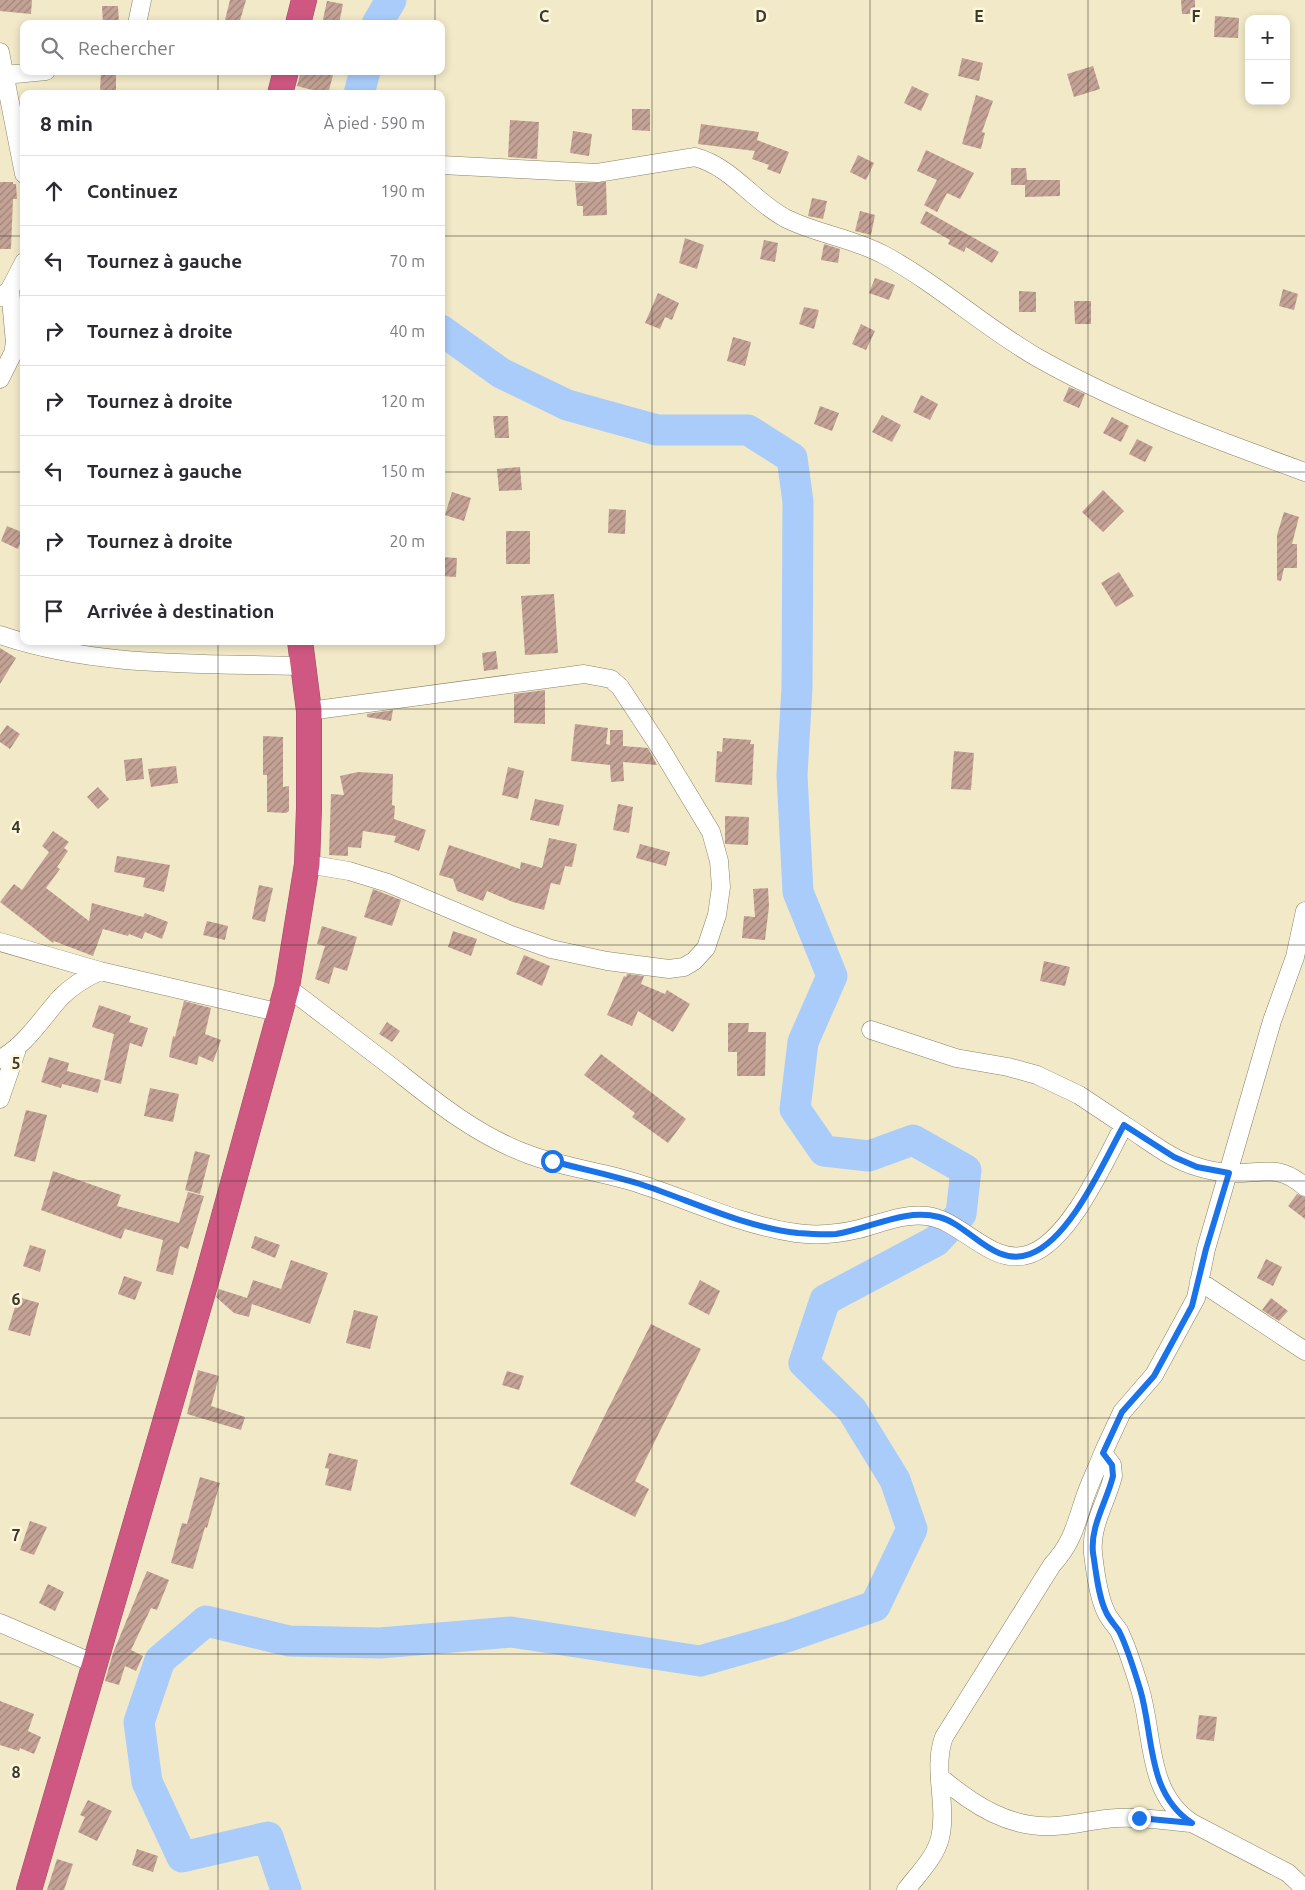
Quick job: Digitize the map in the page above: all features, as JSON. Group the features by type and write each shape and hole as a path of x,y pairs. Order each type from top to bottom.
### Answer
{"highway":[{"path":"299,20 304,0"},
{"path":"281,90 285,75"},
{"path":"29,1890 207,1278 287,987 306,864 309,711 301,645"}],"street":[{"path":"138,20 142,0"},
{"path":"0,52 20,153"},
{"path":"5,75 20,74"},
{"path":"445,165 597,173 695,157 709,161 725,171 764,204 784,217 804,227 868,247 884,255 908,269 1001,335 1084,383 1175,424 1305,472"},
{"path":"0,379 13,353 15,343 5,294 20,269"},
{"path":"0,635 20,641"},
{"path":"32,645 45,649 126,660 304,666"},
{"path":"306,864 349,871 388,883 511,935 552,949 607,961 669,969 684,967 694,961 706,948 717,915 721,887 719,861 711,832 659,746 620,687 610,679 584,674 309,711"},
{"path":"906,1890 929,1861 939,1839 942,1826 941,1744 944,1737 1052,1564 1064,1553 1076,1530 1084,1499 1122,1412 1154,1376 1196,1298 1199,1281 1272,1021 1295,957 1305,911"},
{"path":"0,942 100,970 281,1013"},
{"path":"0,1058 18,1046 62,996 76,984 100,970"},
{"path":"287,987 469,1126 529,1154 638,1183 759,1226 796,1233 835,1234 909,1215 940,1218 960,1228 987,1247 1018,1257 1039,1250 1061,1230 1080,1206 1124,1125"},
{"path":"871,1030 956,1058 1008,1067 1037,1075 1079,1095 1174,1157 1197,1167 1229,1173 1276,1171 1284,1173 1305,1187"},
{"path":"0,1099 18,1046"},
{"path":"1199,1281 1305,1351"},
{"path":"1103,1453 1112,1465 1113,1476 1093,1536 1102,1600 1106,1613 1118,1630 1126,1648 1140,1689 1156,1771 1173,1806 1180,1815 1288,1873 1305,1890"},
{"path":"0,1623 95,1664"},
{"path":"940,1777 963,1797 985,1810 1010,1821 1032,1826 1056,1826 1117,1818 1192,1823"}],"building":[{"path":"0,0 32,0 31,14 0,11"},
{"path":"230,0 246,0 240,20 225,20"},
{"path":"1181,0 1195,0 1195,14 1182,14"},
{"path":"327,1 343,4 340,20 323,20"},
{"path":"102,6 118,6 119,20 103,20"},
{"path":"1215,16 1239,18 1238,38 1214,37"},
{"path":"962,58 983,63 979,81 958,76"},
{"path":"1093,66 1100,89 1074,97 1067,74"},
{"path":"101,75 116,75 116,90 100,90"},
{"path":"300,75 333,75 329,90 312,90 297,86"},
{"path":"912,86 929,94 921,111 904,103"},
{"path":"976,95 993,101 982,132 985,133 981,149 962,144"},
{"path":"632,109 650,109 650,131 632,130"},
{"path":"510,120 539,122 537,159 508,157"},
{"path":"701,124 759,132 757,140 789,152 780,174 767,169 769,165 752,159 755,151 698,144"},
{"path":"573,131 592,134 589,156 570,153"},
{"path":"926,150 974,173 960,199 947,193 937,212 924,205 937,180 917,171"},
{"path":"858,155 874,163 866,180 850,172"},
{"path":"1011,168 1026,168 1027,180 1060,180 1060,196 1025,197 1025,185 1011,185"},
{"path":"0,182 13,182 13,184 16,184 17,199 13,199 11,249 0,249"},
{"path":"606,182 607,215 583,216 583,206 577,206 575,183"},
{"path":"812,198 827,201 823,219 808,216"},
{"path":"860,211 875,215 871,235 855,231"},
{"path":"926,211 999,252 992,263 966,247 964,252 948,244 950,240 920,223"},
{"path":"685,238 704,245 697,269 679,263"},
{"path":"764,240 778,243 775,262 760,259"},
{"path":"824,244 840,249 838,263 821,260"},
{"path":"875,278 895,285 889,300 869,293"},
{"path":"1283,289 1298,294 1294,310 1279,306"},
{"path":"1019,291 1036,292 1036,312 1019,312"},
{"path":"658,293 679,303 672,320 665,317 660,329 645,323"},
{"path":"1074,301 1091,301 1091,324 1075,324"},
{"path":"804,307 819,310 814,329 799,324"},
{"path":"861,324 875,331 866,350 852,344"},
{"path":"733,337 751,342 745,366 727,361"},
{"path":"1069,387 1085,394 1079,408 1063,401"},
{"path":"921,395 938,404 930,420 913,412"},
{"path":"820,406 839,413 832,431 814,424"},
{"path":"882,415 901,425 892,442 872,432"},
{"path":"493,416 508,416 509,438 495,438"},
{"path":"1112,417 1129,426 1121,442 1103,433"},
{"path":"1137,439 1153,447 1145,462 1129,454"},
{"path":"520,467 522,490 499,491 497,469"},
{"path":"1103,490 1124,511 1103,532 1082,512"},
{"path":"452,492 471,498 464,521 445,515"},
{"path":"609,509 626,510 625,534 608,533"},
{"path":"1284,512 1299,517 1292,544 1297,544 1297,568 1284,568 1281,581 1277,580 1277,535"},
{"path":"7,526 20,531 18,549 1,541"},
{"path":"506,531 530,531 530,564 506,564"},
{"path":"445,557 457,558 456,577 445,576"},
{"path":"1119,572 1134,596 1116,607 1101,583"},
{"path":"554,594 558,653 525,655 521,596"},
{"path":"0,648 16,658 0,684"},
{"path":"496,651 498,669 484,671 482,653"},
{"path":"545,690 545,724 514,723 514,694"},
{"path":"393,710 391,721 367,717 367,714"},
{"path":"575,724 608,728 606,744 610,745 610,730 623,730 623,746 648,748 657,765 623,762 624,781 611,782 610,765 571,761"},
{"path":"7,725 20,734 10,749 0,742 0,735"},
{"path":"263,736 283,737 283,787 289,786 289,811 286,813 267,812 267,775 263,775"},
{"path":"723,738 751,740 750,744 754,744 752,785 715,782 717,751 722,752"},
{"path":"954,751 974,753 971,790 951,789"},
{"path":"142,758 144,779 126,781 124,760"},
{"path":"176,766 178,783 151,787 148,769"},
{"path":"508,767 524,771 518,799 502,795"},
{"path":"358,772 393,774 392,805 395,806 394,819 426,830 419,851 394,842 396,836 363,831 361,848 348,847 348,856 329,855 331,794 344,795 340,776"},
{"path":"98,787 109,799 98,809 87,797"},
{"path":"535,799 564,805 559,826 530,820"},
{"path":"618,804 633,807 629,833 613,830"},
{"path":"725,816 749,817 748,845 725,844"},
{"path":"53,831 69,842 64,848 68,851 57,867 60,869 46,888 89,921 92,903 143,917 145,913 168,922 162,939 145,932 142,939 129,934 128,936 103,929 93,956 54,941 53,943 0,902 14,884 22,890 49,852 42,846"},
{"path":"549,838 577,844 572,867 565,866 560,885 551,883 544,910 513,902 487,891 483,901 457,891 453,879 439,875 449,845 520,869 521,862 542,868"},
{"path":"640,844 670,852 666,866 636,858"},
{"path":"117,856 170,865 164,892 143,887 145,878 114,872"},
{"path":"259,885 273,888 265,922 252,919"},
{"path":"768,888 769,906 765,940 742,938 744,916 755,917 753,889"},
{"path":"373,889 401,900 392,926 364,917"},
{"path":"207,921 228,926 225,940 203,935"},
{"path":"322,926 357,937 347,971 334,967 329,984 315,979 325,946 317,944"},
{"path":"453,931 477,939 471,956 448,947"},
{"path":"524,955 550,966 542,986 516,974"},
{"path":"1044,961 1070,967 1065,986 1040,981"},
{"path":"627,974 644,976 641,984 665,994 667,990 690,1004 673,1032 638,1011 632,1026 607,1015 624,976 626,977"},
{"path":"184,1001 211,1008 205,1034 221,1040 213,1062 199,1056 197,1065 169,1057 173,1036 175,1037"},
{"path":"99,1005 131,1016 129,1022 148,1028 142,1047 130,1043 121,1084 104,1080 114,1034 92,1027"},
{"path":"387,1022 400,1031 392,1042 379,1034"},
{"path":"728,1023 749,1023 748,1032 766,1032 765,1076 737,1076 737,1052 728,1052"},
{"path":"601,1054 686,1119 668,1143 632,1117 635,1113 584,1075"},
{"path":"49,1057 69,1063 67,1071 101,1080 98,1093 62,1084 61,1088 41,1082"},
{"path":"150,1088 179,1094 173,1122 144,1116"},
{"path":"26,1110 47,1115 35,1162 14,1156"},
{"path":"195,1151 210,1155 200,1194 185,1190"},
{"path":"53,1171 121,1195 117,1206 179,1223 188,1192 204,1196 188,1249 180,1246 173,1275 156,1271 163,1240 125,1229 121,1239 41,1210"},
{"path":"1297,1194 1305,1197 1305,1219 1288,1206"},
{"path":"255,1236 280,1245 275,1258 251,1248"},
{"path":"30,1245 46,1250 40,1272 23,1266"},
{"path":"1266,1259 1282,1267 1273,1286 1257,1278"},
{"path":"291,1260 328,1273 310,1324 252,1304 249,1317 234,1313 216,1297 219,1289 247,1298 253,1280 281,1289"},
{"path":"124,1276 142,1282 135,1300 118,1294"},
{"path":"700,1280 720,1291 709,1315 688,1304"},
{"path":"18,1297 39,1303 30,1336 8,1330"},
{"path":"1271,1298 1288,1311 1279,1321 1262,1310"},
{"path":"354,1310 378,1316 370,1349 346,1343"},
{"path":"651,1324 701,1349 635,1481 649,1489 635,1517 570,1484"},
{"path":"198,1370 219,1376 211,1406 245,1417 241,1430 187,1414"},
{"path":"507,1371 524,1376 519,1390 502,1385"},
{"path":"329,1453 358,1460 351,1491 325,1485 329,1469 325,1468"},
{"path":"200,1477 220,1483 193,1569 171,1563 182,1523 187,1524"},
{"path":"30,1521 47,1527 34,1555 20,1550"},
{"path":"147,1571 169,1580 157,1610 151,1608 131,1650 143,1656 136,1671 125,1666 119,1685 105,1681 113,1653"},
{"path":"48,1584 64,1592 55,1611 39,1603"},
{"path":"0,1701 34,1714 28,1731 41,1737 34,1754 20,1748 19,1751 0,1745"},
{"path":"1199,1715 1217,1717 1214,1741 1196,1739"},
{"path":"88,1800 112,1811 97,1841 78,1832 85,1817 80,1815"},
{"path":"137,1849 158,1856 153,1872 132,1865"},
{"path":"57,1859 73,1864 64,1890 47,1890"}],"waterway":[{"path":"379,20 391,0"},
{"path":"360,90 364,75"},
{"path":"286,1890 268,1837 182,1857 147,1782 139,1722 160,1660 206,1621 289,1641 380,1643 511,1632 700,1661 789,1636 875,1606 912,1529 895,1480 852,1410 804,1363 825,1300 936,1241 961,1214 966,1170 913,1140 869,1156 824,1151 795,1109 803,1042 832,976 798,892 792,775 797,688 798,502 792,458 748,430 657,430 567,405 501,373 445,333"}],"route":[{"path":"552,1161 638,1183 759,1226 796,1233 835,1234 909,1215 940,1218 960,1228 987,1247 1018,1257 1031,1254 1046,1245 1061,1230 1080,1206 1124,1125 1174,1157 1197,1167 1229,1173 1206,1249 1196,1298 1154,1376 1122,1412 1103,1453 1112,1465 1113,1476 1093,1536 1093,1552 1102,1600 1106,1613 1118,1630 1126,1648 1140,1689 1152,1762 1159,1780 1173,1806 1180,1815 1192,1823 1139,1818"}]}
